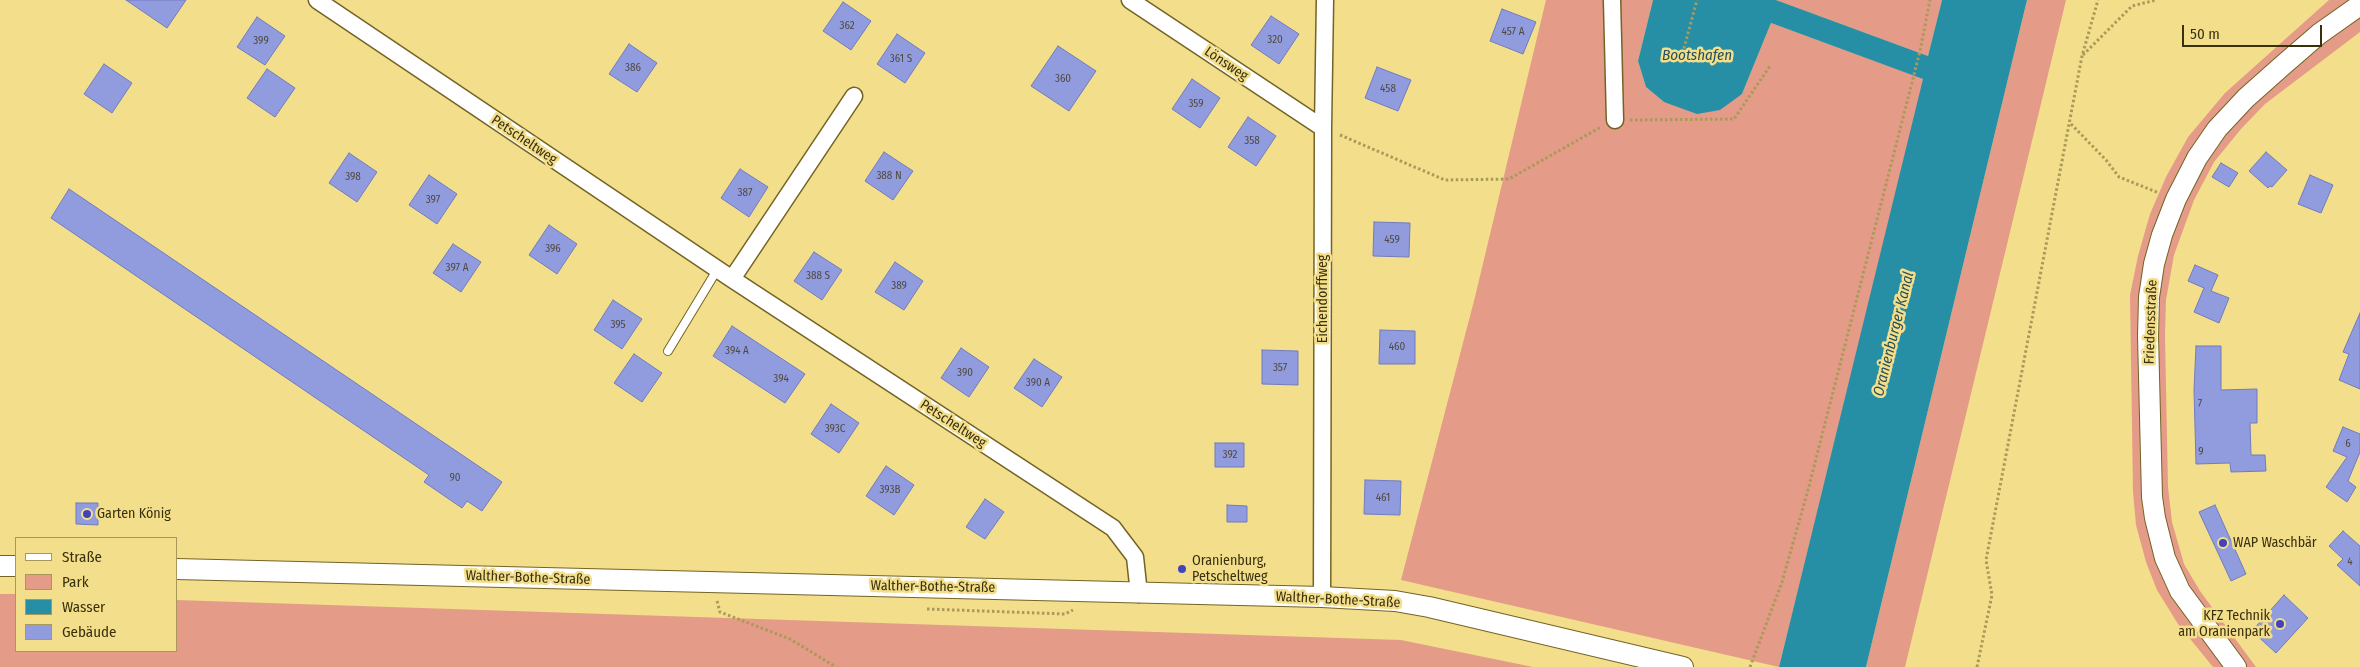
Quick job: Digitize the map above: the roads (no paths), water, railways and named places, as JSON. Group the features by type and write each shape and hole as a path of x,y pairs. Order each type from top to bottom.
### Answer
{"street":[{"name":"Petscheltweg","path":"317,0 732,280 1113,528 1135,557 1139,594"},
{"name":"Lönsweg","path":"1130,0 1323,128"},
{"name":"Eichendorffweg","path":"1322,597 1325,0"},
{"path":"1612,0 1615,120"},
{"name":"Friedensstraße","path":"2236,667 2180,591 2165,558 2152,498 2148,336 2149,297 2158,250 2176,199 2197,158 2217,130 2246,98 2319,34 2360,4"},
{"path":"732,280 854,96"},
{"path":"0,566 15,566"},
{"name":"Walther-Bothe-Straße","path":"178,569 1322,597 1396,601 1429,607 1682,667"}],"lane":[{"path":"668,351 717,270"}],"water":[{"path":"1653,0 1776,0 1928,56 1942,0 2027,0 1866,667 1779,667 1923,79 1771,23 1742,94 1720,110 1697,114 1664,102 1646,87 1638,61"}],"place":[{"name":"Garten König","path":"87,514"},
{"name":"WAP Waschbär","path":"2223,543"},
{"name":"Oranienburg, Petscheltweg","path":"1182,569"},
{"name":"KFZ Technik am Oranienpark","path":"2280,624"}],"water label":[{"name":"Bootshafen","path":"1697,56"},
{"name":"Oranienburger Kanal","path":"1894,334"}]}
